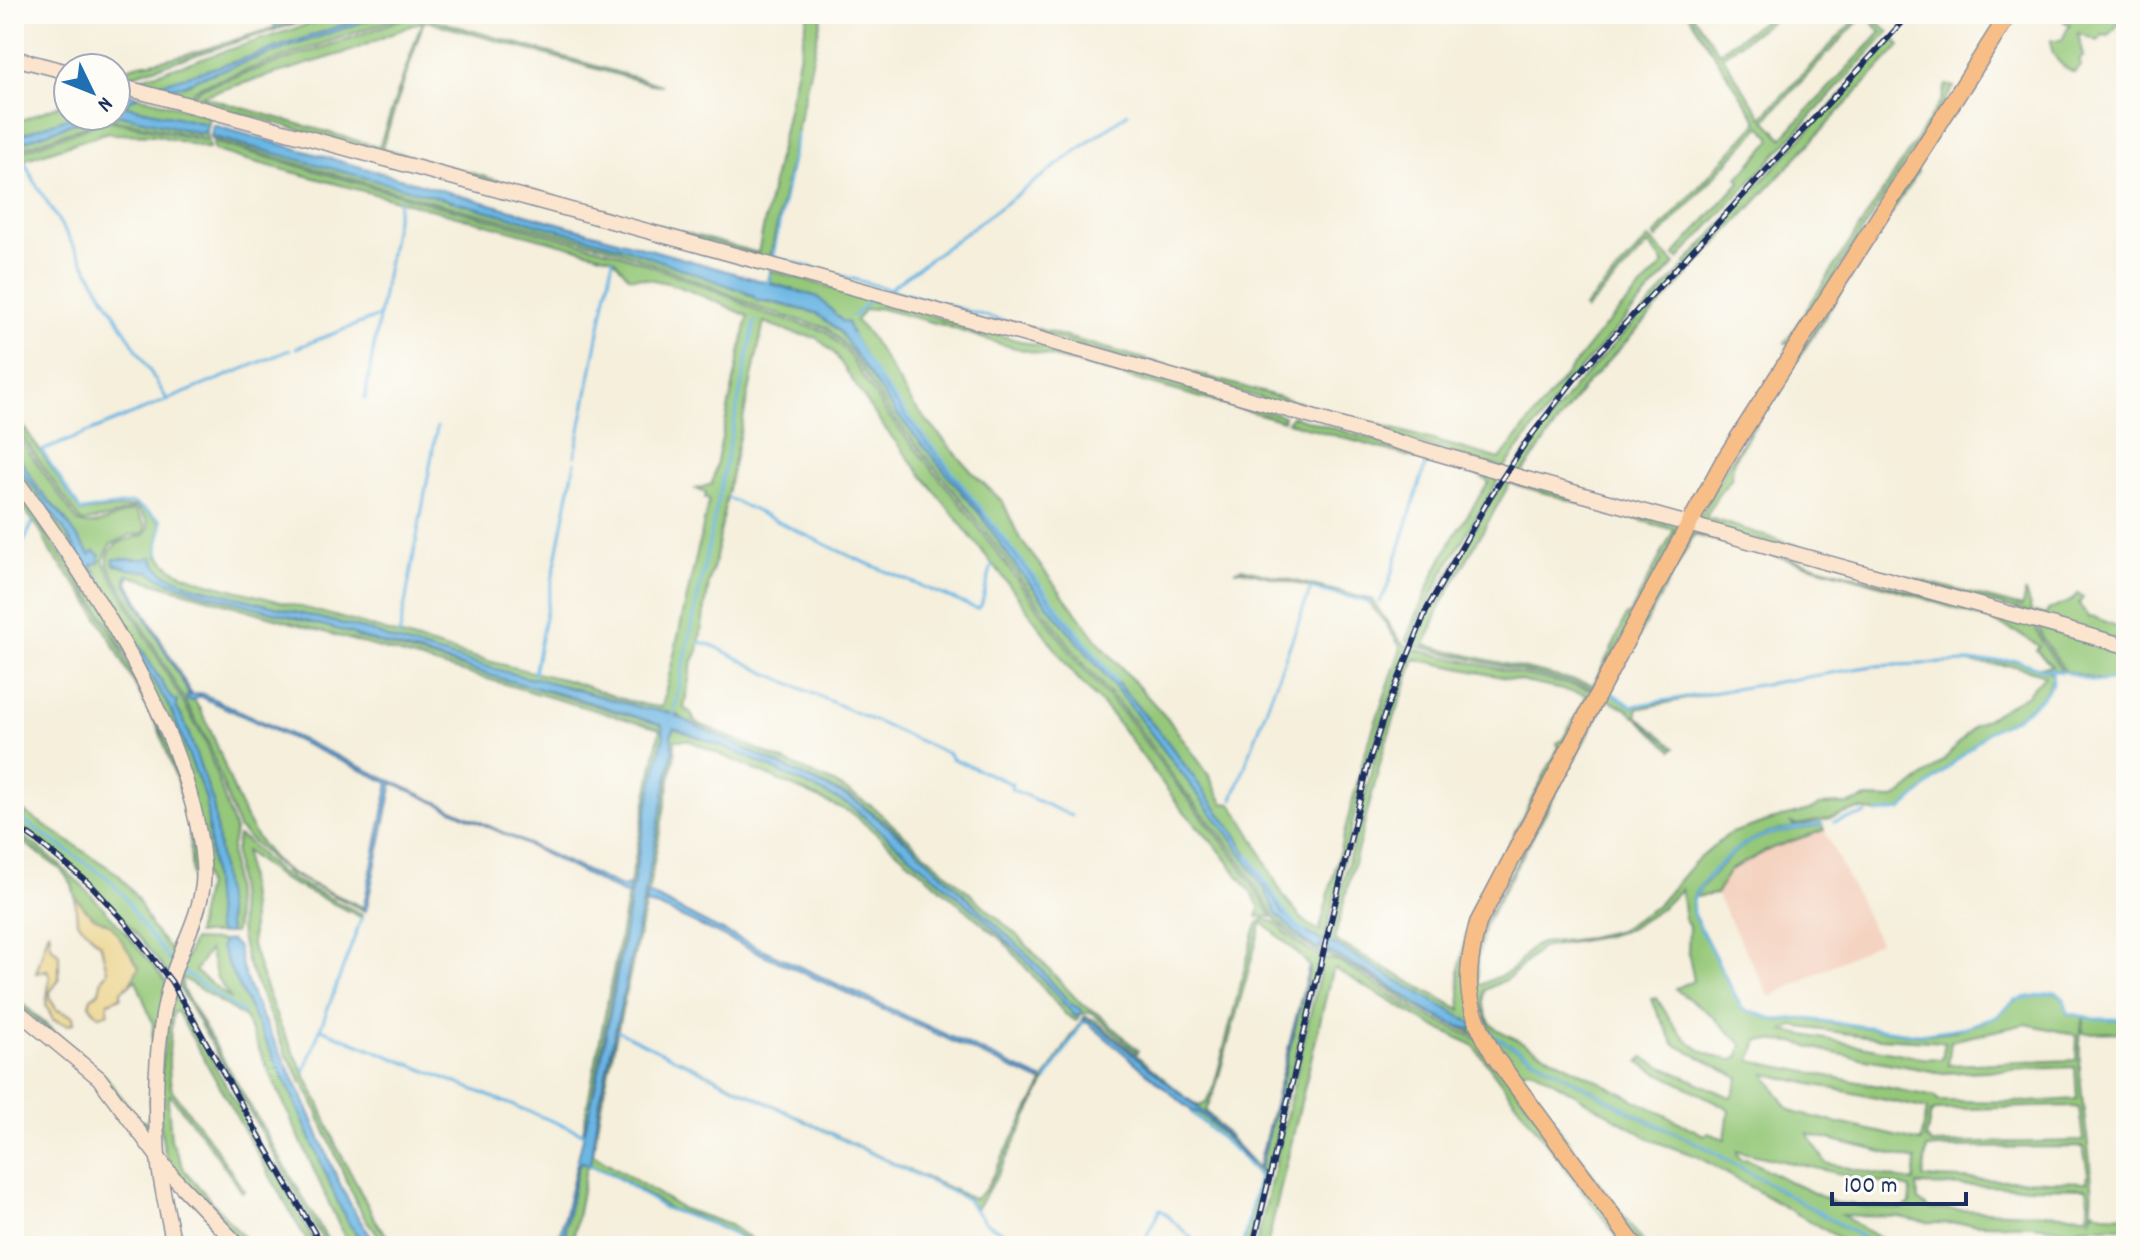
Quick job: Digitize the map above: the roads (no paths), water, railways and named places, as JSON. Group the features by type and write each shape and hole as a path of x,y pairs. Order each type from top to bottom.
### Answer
{"main road":[{"path":"1635,1246 1495,1057 1472,1011 1468,981 1475,937 1489,898 1749,419 2009,14"},
{"path":"14,58 52,68"},
{"path":"132,89 1091,353 2126,646"},
{"path":"14,477 56,535 110,621 166,727 191,794 199,834 203,881 199,903 171,981 162,1023 157,1100 158,1159 174,1246"},
{"path":"14,1008 99,1078 158,1159 239,1246"}],"water":[{"path":"374,14 386,14 186,84 149,87 250,57"},
{"path":"132,107 207,124 206,131 201,133 132,118"},
{"path":"52,123 52,131 14,145 14,137"},
{"path":"213,125 818,297 843,322 847,322 884,388 1100,663 1167,741 1236,835 1282,912 1302,930 1322,941 1323,947 1316,948 1303,940 1277,915 1234,842 1125,699 1017,568 979,513 896,413 840,332 816,313 757,301 740,290 622,247 211,136"},
{"path":"14,449 39,490 62,515 90,555 94,551 100,555 99,563 92,564 93,568 168,693 173,700 177,700 176,707 213,802 229,933 221,934 217,930 206,799 171,710 63,528 14,461"},
{"path":"152,557 165,574 193,586 370,631 531,679 667,712 856,801 917,850 1030,957 1071,1004 1082,1010 1081,1014 1075,1016 1024,958 981,916 850,805 737,752 674,728 671,736 673,749 598,1109 590,1165 582,1162 578,1166 566,1233 562,1235 561,1246 557,1246 601,1063 646,813 664,735 662,725 351,633 199,592 148,571 128,569 113,563 114,559"},
{"path":"127,575 128,583 192,695 201,693 621,887 630,885 628,896 511,837 393,783 366,911 363,910 389,783 199,696 193,701 187,700 186,697 190,696 126,583"},
{"path":"648,893 710,925 1042,1079 1041,1082 659,907 645,904"},
{"path":"230,940 238,947 254,1000 298,1088 343,1190 379,1246 366,1246 340,1207 292,1095 226,960 221,947 223,941"},
{"path":"1328,941 1472,1023 1474,1029 1448,1022 1373,975 1327,951"},
{"path":"1309,966 1260,1169 1263,1174 1208,1120 1192,1111 1088,1023 1082,1022 1086,1018 1097,1025 1209,1117 1258,1168"}],"waterway":[{"path":"268,14 278,26"},
{"path":"889,289 1128,113"},
{"path":"773,256 797,134"},
{"path":"24,160 168,401"},
{"path":"365,399 399,201"},
{"path":"774,257 1018,325"},
{"path":"575,456 613,259"},
{"path":"767,284 770,274"},
{"path":"853,316 869,301"},
{"path":"296,348 379,316"},
{"path":"673,717 755,321"},
{"path":"851,335 877,376 1116,681"},
{"path":"159,555 161,520 133,503 81,511 42,451 290,350"},
{"path":"399,637 437,427"},
{"path":"1380,602 1427,460"},
{"path":"534,674 575,462"},
{"path":"728,498 854,558 977,609 981,606 992,565"},
{"path":"14,563 33,522"},
{"path":"1233,799 1311,588 1372,603"},
{"path":"700,642 949,754 951,758 1012,784 1011,789 1072,816"},
{"path":"1608,690 1632,706 1873,666 2016,660 2062,672"},
{"path":"1878,813 1901,810 1988,732 2016,718 2043,697 2053,682 2052,671"},
{"path":"2066,672 2097,681 2111,680 2126,672"},
{"path":"14,814 109,879 171,962"},
{"path":"1834,822 1866,814"},
{"path":"1822,824 1773,833 1748,843 1723,861 1697,892 1693,914 1742,1009 1777,1020 1802,1018 1919,1034 1966,1027 1996,1017 2015,1000 2056,992 2064,999 2068,1013 2094,1019 2126,1019"},
{"path":"1249,855 1288,916 1306,933"},
{"path":"304,1072 362,917"},
{"path":"182,971 243,1013"},
{"path":"1046,1081 1083,1022"},
{"path":"321,1029 585,1134"},
{"path":"618,1031 966,1199 985,1222 1027,1246"},
{"path":"1490,1031 1492,1035 1636,1115 1702,1145 1878,1246"},
{"path":"1192,1113 1239,1154 1259,1177 1242,1246"},
{"path":"590,1165 613,1175 664,1208 712,1224 756,1246"},
{"path":"1142,1246 1160,1209 1200,1246"}],"railway":[{"path":"1253,1246 1368,766 1385,713 1427,609 1490,497 1524,445 1576,377 1910,14"},
{"path":"14,825 91,885 171,981 322,1246"}]}
